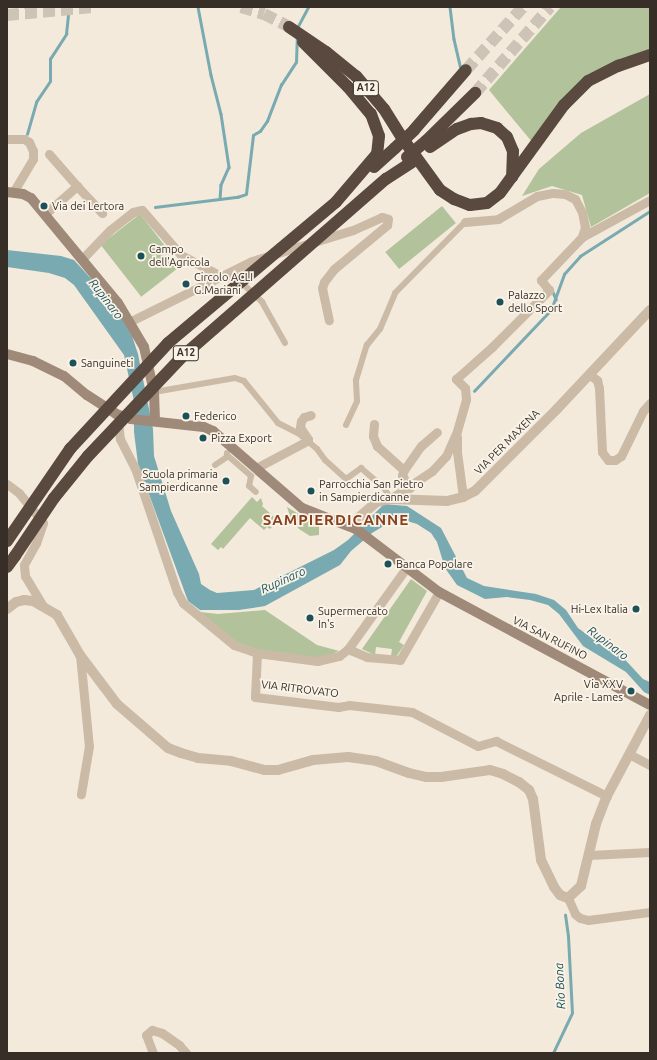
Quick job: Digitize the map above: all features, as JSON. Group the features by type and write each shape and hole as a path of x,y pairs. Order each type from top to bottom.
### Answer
{"highway":[{"name":"A12","path":"378,158 379,136 371,114 348,87 319,60 288,27 326,52 356,76 384,109 424,169 440,190 447,196 463,204 480,205 494,199 512,179 564,105 588,82 618,66 650,55"},
{"name":"A12","path":"7,541 70,449 168,343 336,202 378,158 396,148 414,130 466,70"},
{"name":"A12","path":"7,567 54,498 88,456 184,355 428,144 475,93"},
{"name":"A12","path":"428,144 457,129 471,124 481,123 497,128 507,137 513,151 512,179"}],"main road":[{"path":"10,192 31,198 118,303 144,347 154,392 154,421"},
{"name":"VIA SAN RUFINO","path":"7,354 33,361 64,376 87,395 116,414 131,419 204,427 213,431 302,508 352,527 368,537 439,592 650,705"}],"street":[{"path":"7,139 24,139 29,142 33,150 33,159 10,192"},
{"path":"50,154 102,213"},
{"path":"44,214 78,186"},
{"path":"346,425 356,401 356,380 367,344 380,329 395,293 465,222 498,219 510,213 526,201 537,196 553,193 565,194 575,199 582,212 585,227 582,237"},
{"path":"154,392 235,378 244,381 278,423 298,433 317,449 325,460 346,479 361,468 385,489 390,499 410,488 432,471 446,456 457,431 466,399 465,388 456,379 492,347 549,290 542,280 582,237 650,200"},
{"path":"82,259 110,230 133,212 142,210 181,255 244,286 262,302 285,343"},
{"path":"129,322 252,261 353,230 382,217 388,219 387,225 334,269 324,282 322,288 328,320"},
{"name":"VIA PER MAXENA","path":"352,527 377,502 390,499 447,501 463,497 475,491 488,480 650,310"},
{"path":"590,374 597,380 599,388 602,452 608,460 615,460 621,456 643,411 650,403"},
{"path":"116,414 120,439 135,468 167,567 183,604 234,645 257,653 317,661 339,656 348,649 407,567"},
{"path":"307,441 308,439 300,427 301,421 304,417 311,415"},
{"path":"374,424 373,436 377,446 404,470"},
{"path":"457,431 456,452 463,497"},
{"path":"410,488 402,475 404,470 421,446 437,432"},
{"path":"256,468 307,441"},
{"path":"215,466 227,458 227,453 251,476 250,486 256,492"},
{"path":"7,484 19,493 43,523 36,543 24,565 24,576 43,606"},
{"path":"348,649 367,657 400,660 439,592"},
{"path":"7,608 16,602 24,600 33,601 57,615 80,655 117,704 168,748 181,753 198,758 231,761 265,770 278,770 313,760 348,757 376,761 409,774 427,777 441,777 490,770 503,774 529,790 534,799 541,860 554,887 560,894 568,898 575,914 580,918 588,920 650,912"},
{"name":"VIA RITROVATO","path":"257,653 255,697 338,707 349,705 412,712 478,746 496,741 607,796"},
{"path":"80,655 89,746 81,794"},
{"path":"568,898 581,886 596,824 607,796 650,715"},
{"path":"629,754 650,764"},
{"path":"589,855 650,852"},
{"path":"153,1053 146,1035 152,1030 179,1045 186,1053"}],"green space":[{"path":"561,7 650,7 650,49 596,71 532,142 489,90"},
{"path":"650,94 650,193 591,227 582,195 552,186 522,196 539,169 581,133"},
{"path":"442,206 456,223 399,269 385,252"},
{"name":"Campo dell'Agricola","path":"140,214 181,266 141,297 101,245"},
{"path":"252,497 257,502 261,498 263,504 262,506 274,517 272,527 270,529 267,527 264,530 250,518 223,549 221,547 218,550 211,544"},
{"path":"287,507 319,526 319,535 310,536 299,529 291,519"},
{"path":"411,579 427,591 399,642 404,645 396,657 391,656 392,649 376,647 375,655 362,649"},
{"path":"265,610 317,645 339,651 328,656 318,658 249,648 238,643 200,612 218,614"}],"water":[{"name":"Rupinaro","path":"7,250 61,256 74,260 105,294 120,315 132,336 138,354 153,429 154,456 171,511 199,574 201,584 217,593 254,590 334,550 348,540 384,504 407,506 441,528 467,578 484,586 536,594 554,600 566,610 578,628 589,636 617,651 643,679 650,682 650,695 644,692 626,672 583,646 559,614 548,605 530,600 507,597 485,599 457,585 445,568 437,542 431,533 417,524 397,518 372,533 351,551 340,565 265,606 239,610 200,610 188,601 138,464 134,432 134,401 124,355 74,285 65,278 49,273 7,267"}],"waterway":[{"path":"27,134 36,102 50,81 50,59 66,34 69,7"},
{"path":"198,7 211,75 221,114 229,167 221,185 220,199"},
{"path":"297,28 308,7"},
{"path":"450,7 454,39 460,66"},
{"path":"155,207 237,197 246,194 253,135 260,131 267,121 281,85 296,62 297,37"},
{"path":"474,391 551,310 564,274 580,256 650,211"},
{"path":"553,292 556,299"},
{"name":"Rio Bona","path":"553,1053 572,1013 568,936 565,915"}],"tunnel":[{"path":"7,15 93,7"},
{"path":"241,7 264,14 289,27"},
{"path":"466,70 523,7"},
{"path":"475,93 550,7"}],"place":[{"name":"Via dei Lertora","path":"44,206"},
{"name":"Campo dell'Agricola","path":"141,256"},
{"name":"Circolo ACLI G.Mariani","path":"186,284"},
{"name":"Palazzo dello Sport","path":"500,302"},
{"name":"Sanguineti","path":"73,363"},
{"name":"Federico","path":"186,416"},
{"name":"Pizza Export","path":"203,438"},
{"name":"Scuola primaria Sampierdicanne","path":"226,481"},
{"name":"Parrocchia San Pietro in Sampierdicanne","path":"311,491"},
{"name":"Banca Popolare","path":"388,564"},
{"name":"Hi-Lex Italia","path":"636,609"},
{"name":"Supermercato In's","path":"310,618"},
{"name":"Via XXV Aprile - Lames","path":"631,691"}],"district":[{"name":"SAMPIERDICANNE","path":"336,520"}]}
